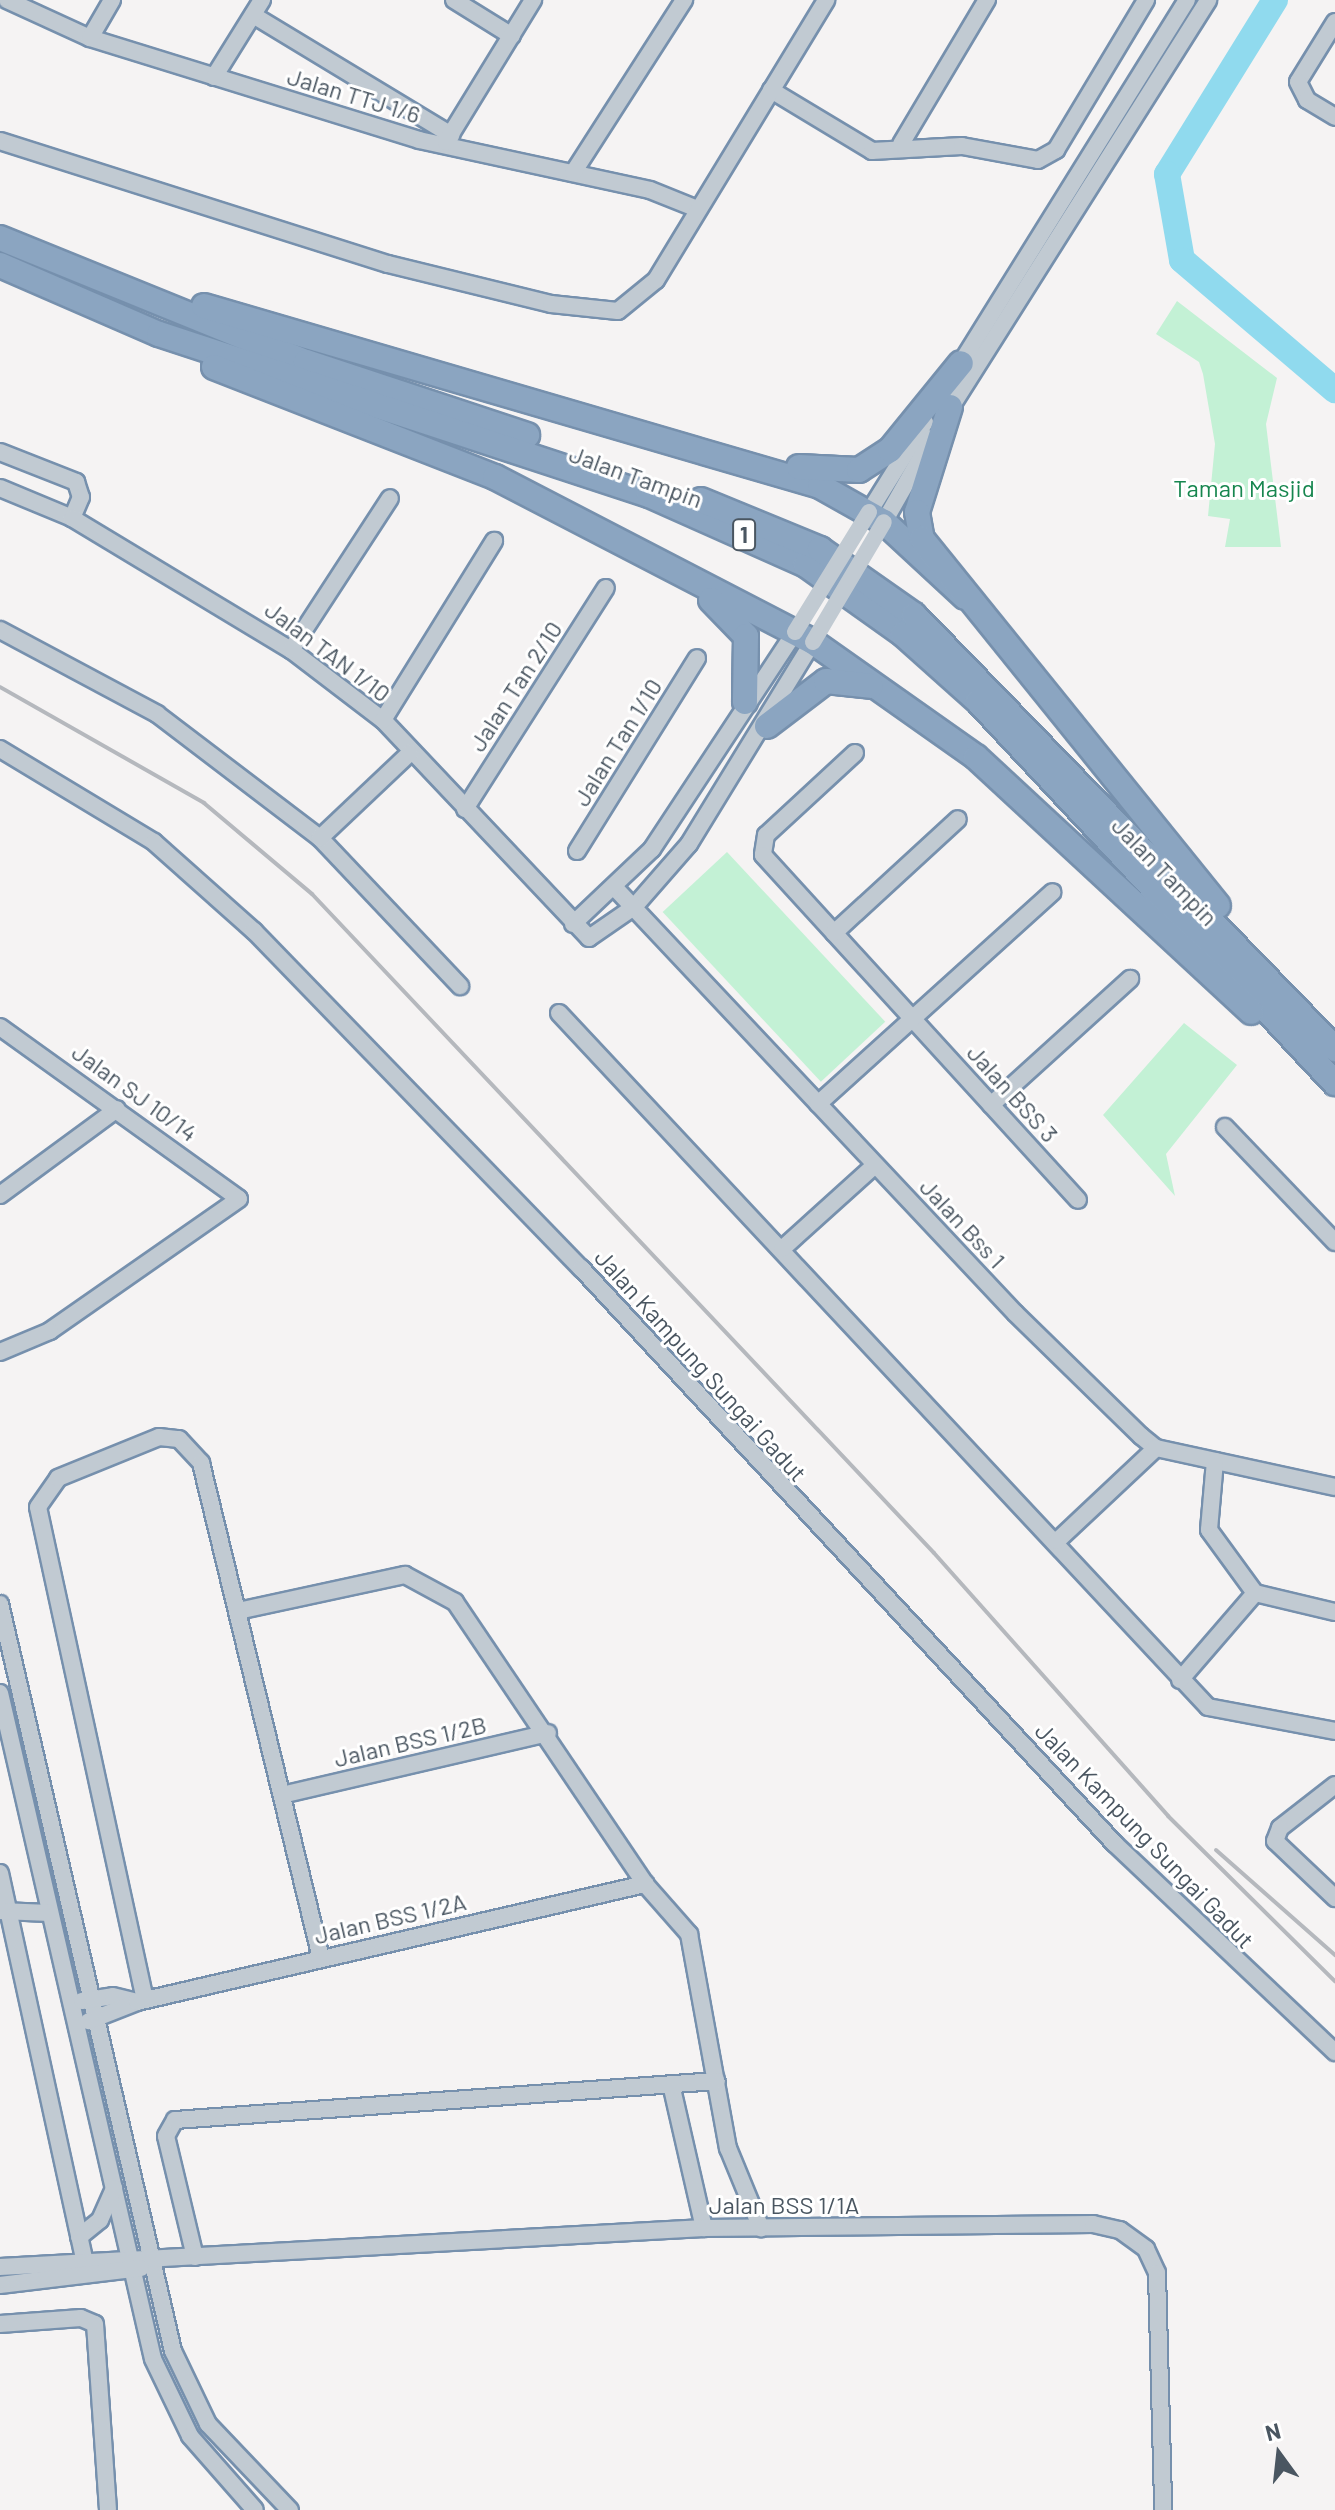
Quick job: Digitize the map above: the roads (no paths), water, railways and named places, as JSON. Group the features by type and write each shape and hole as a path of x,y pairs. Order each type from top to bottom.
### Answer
{"highway":[{"name":"Jalan Tampin","path":"0,238 137,295 747,517 849,565 940,637 1292,1003 1330,1067"},
{"name":"Jalan Tampin","path":"0,265 159,334 649,495 816,571 978,701 1330,1067"},
{"path":"137,295 175,298 722,453 820,486 876,517 965,597"},
{"path":"159,334 252,385 495,477 804,637 976,757 1330,1067"},
{"path":"722,453 829,472 859,470 890,450 961,363"},
{"path":"950,407 926,471 918,528 965,597 1280,979 1292,1003"},
{"path":"659,561 731,614 746,636 745,702"},
{"path":"767,726 826,681 884,690"}],"street":[{"name":"Jalan TTJ 1/6","path":"7,0 90,38 214,77 695,208"},
{"path":"90,38 112,0"},
{"path":"214,77 262,0"},
{"path":"454,0 512,36"},
{"path":"253,15 448,140 533,0"},
{"path":"573,173 684,0"},
{"path":"0,141 338,250 605,313 656,280 695,208 826,0"},
{"path":"901,144 987,0"},
{"path":"771,90 872,151 901,144 962,146 1019,159 1056,150 1146,0"},
{"path":"876,517 950,407 1187,0"},
{"path":"804,637 745,702 684,805 617,890 573,924 596,938 634,907 689,844 767,726 804,637 876,517 961,363 1208,0"},
{"path":"1335,22 1298,82 1307,100 1335,117"},
{"path":"0,452 76,482 81,497 72,518"},
{"name":"Jalan TAN 1/10","path":"0,488 72,518 291,650 383,720 410,753 573,924"},
{"path":"291,650 390,498"},
{"path":"383,720 494,541"},
{"name":"Jalan Tan 2/10","path":"465,809 606,588"},
{"path":"0,630 157,714 320,838 460,986"},
{"name":"Jalan Tan 1/10","path":"577,851 697,658"},
{"name":"Jalan Kampung Sungai Gadut","path":"0,749 154,842 254,931 581,1268 749,1457 1115,1844 1335,2052"},
{"path":"320,838 410,753"},
{"name":"Jalan BSS 3","path":"855,753 761,845 834,933 1078,1200"},
{"path":"834,933 958,819"},
{"name":"Jalan Bss 1","path":"617,890 875,1165 1156,1448"},
{"path":"818,1104 1053,892"},
{"path":"991,1105 1130,979"},
{"path":"559,1013 1057,1541 1180,1680 1208,1707 1335,1731"},
{"name":"Jalan SJ 10/14","path":"0,1027 239,1199 50,1331 0,1352"},
{"path":"0,1195 117,1109"},
{"path":"1225,1127 1335,1242"},
{"path":"782,1249 875,1165"},
{"path":"141,2001 87,1760 38,1507 44,1491 134,1443 179,1439 201,1463 321,1958"},
{"path":"1057,1541 1156,1448 1335,1487"},
{"path":"1215,1461 1209,1530 1255,1593 1335,1612"},
{"path":"238,1611 405,1575 432,1583 455,1602 548,1733 645,1884 689,1934 736,2176 761,2228"},
{"path":"1180,1680 1255,1593"},
{"path":"0,1604 173,2351 208,2424 290,2510"},
{"path":"0,1693 153,2359 190,2436 255,2510"},
{"name":"Jalan BSS 1/2B","path":"282,1795 548,1733"},
{"path":"1335,1785 1280,1828 1275,1841 1335,1898"},
{"path":"0,1873 4,1911 84,2258"},
{"name":"Jalan BSS 1/2A","path":"141,2001 645,1884"},
{"path":"4,1911 50,1913"},
{"path":"71,2003 92,1998 141,2001"},
{"path":"76,2024 141,2001"},
{"path":"195,2257 166,2136 175,2120 717,2081"},
{"path":"671,2084 704,2228"},
{"path":"79,2237 100,2220 114,2188"},
{"name":"Jalan BSS 1/1A","path":"0,2267 130,2255 152,2260 704,2228 1093,2224 1120,2230 1146,2249 1157,2273 1163,2510"},
{"path":"0,2285 134,2274 152,2260"},
{"path":"0,2324 81,2318 95,2324 108,2510"}],"waterway":[{"path":"1275,0 1167,174 1182,260 1335,390"}],"railway":[{"path":"0,687 204,803 312,894 934,1553 1168,1816 1335,1981"},
{"path":"1216,1850 1335,1955"}],"park label":[{"name":"Taman Masjid","path":"1244,488"}]}
